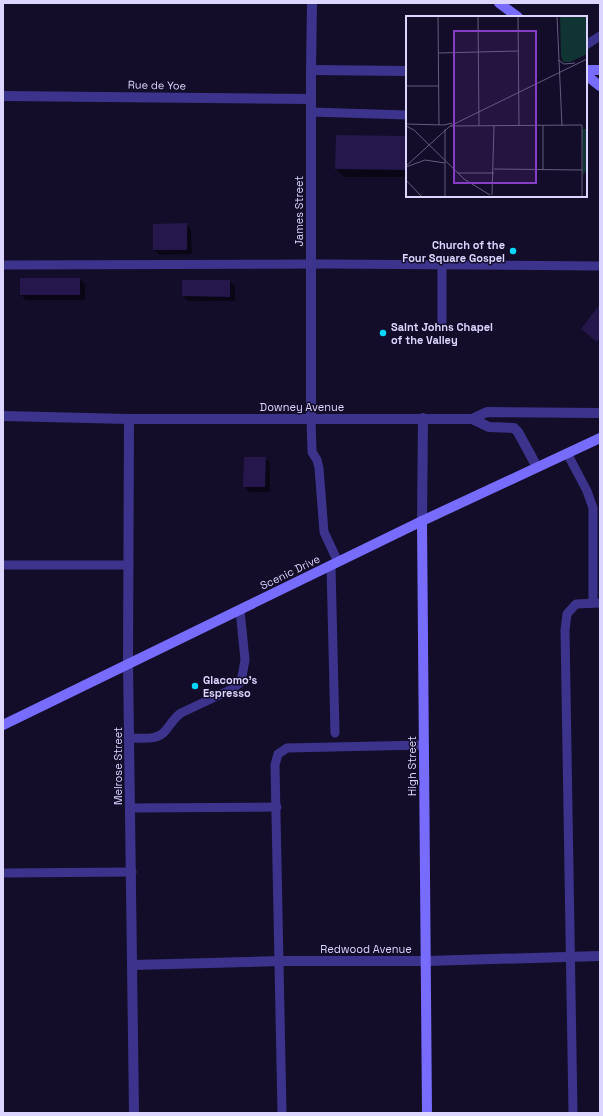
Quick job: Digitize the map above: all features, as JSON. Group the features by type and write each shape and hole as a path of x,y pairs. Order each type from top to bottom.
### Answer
{"main road":[{"path":"500,3 517,16"},
{"path":"587,70 600,70"},
{"path":"587,76 600,86"},
{"path":"589,444 600,438"},
{"path":"589,444 600,443"},
{"name":"Scenic Drive","path":"3,725 422,521 566,453 589,444"},
{"name":"High Street","path":"422,521 427,1113"}],"street":[{"name":"James Street","path":"311,419 310,70 312,3"},
{"path":"310,70 406,71"},
{"name":"Rue de Yoe","path":"3,96 310,99"},
{"name":"Downey Avenue","path":"3,416 129,419 472,419 487,412 600,413"},
{"name":"High Street","path":"422,521 423,418"},
{"name":"Melrose Street","path":"129,419 128,663 132,872 134,1113"},
{"path":"472,419 489,427 514,428 518,432 536,467"},
{"name":"Redwood Avenue","path":"133,965 280,961 426,961 600,956"}],"lane":[{"path":"587,44 600,36"},
{"path":"310,112 406,115"},
{"path":"3,265 311,264 600,266"},
{"path":"442,265 442,322"},
{"path":"311,419 312,452 317,460 319,468 324,532 334,564 335,733"},
{"path":"566,453 587,491 593,508 596,603 576,604 566,614 565,630 573,1113"},
{"path":"3,565 129,565"},
{"path":"130,738 156,738 165,732 174,718 181,713 232,689 241,682 245,660 240,610"},
{"path":"282,1113 275,765 278,754 287,748 424,745"},
{"path":"130,808 277,806"},
{"path":"3,872 132,872"}],"building":[{"path":"336,135 406,136 406,170 335,169"},
{"path":"187,223 187,250 153,250 153,224"},
{"path":"20,278 80,278 80,295 20,295"},
{"path":"182,280 230,280 230,297 182,296"},
{"path":"600,304 600,338 597,342 581,329"},
{"path":"244,457 266,457 265,487 243,487"}],"place":[{"name":"Church of the Four Square Gospel","path":"513,251"},
{"name":"Saint Johns Chapel of the Valley","path":"383,333"},
{"name":"Giacomo's Espresso","path":"195,686"}]}
